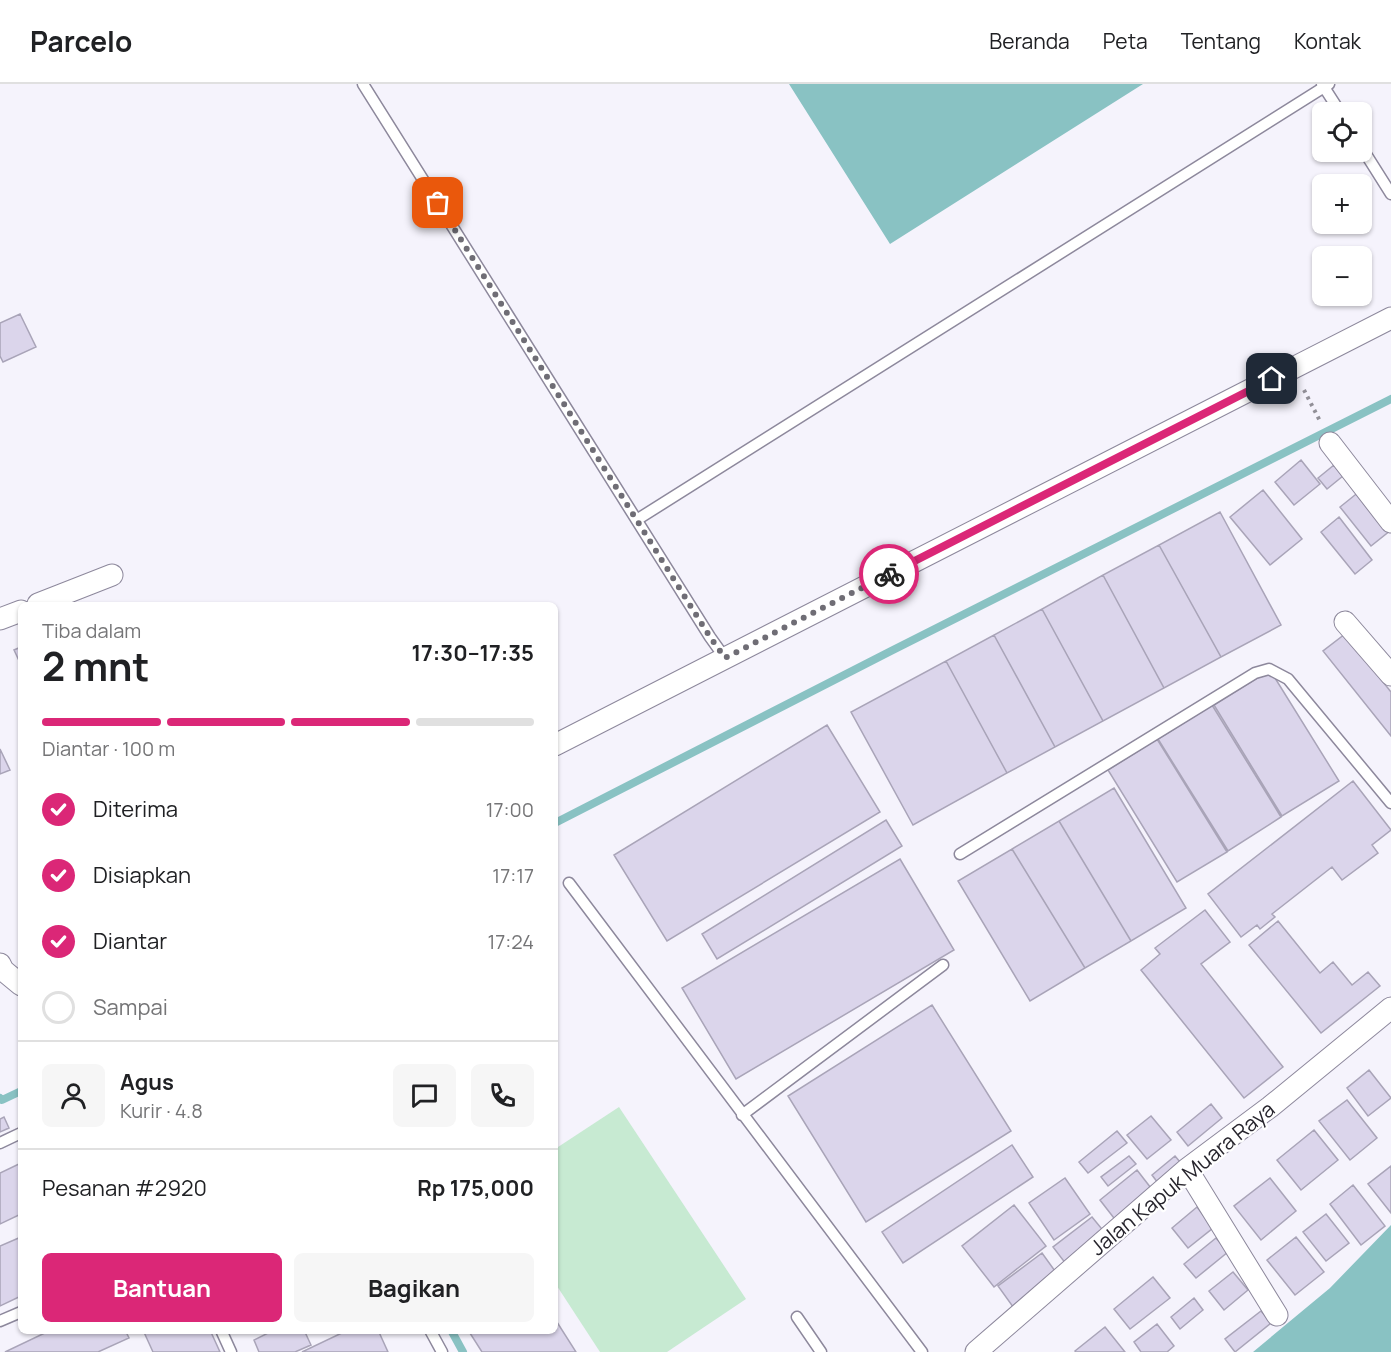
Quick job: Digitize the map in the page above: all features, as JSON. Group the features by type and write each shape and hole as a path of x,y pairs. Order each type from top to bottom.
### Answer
{"street":[{"path":"558,743 1391,318"},
{"path":"1330,443 1391,522"},
{"path":"43,602 112,575"},
{"path":"0,620 18,612"},
{"path":"1345,622 1391,675"},
{"path":"0,964 3,970 18,982"},
{"name":"Jalan Kapuk Muara Raya","path":"976,1352 1187,1169 1270,1107 1391,1008"},
{"path":"1187,1169 1277,1315"}],"lane":[{"path":"363,84 725,658"},
{"path":"638,519 1325,85 1334,102"},
{"path":"1371,162 1391,194"},
{"path":"960,854 1255,673 1269,669 1288,679 1391,803"},
{"path":"569,883 922,1352"},
{"path":"742,1115 943,965"},
{"path":"0,1143 18,1134"},
{"path":"0,1321 18,1313"},
{"path":"797,1317 821,1352"},
{"path":"223,1334 231,1352"},
{"path":"432,1334 442,1352"}],"path":[{"path":"1293,368 1320,421"}],"green space":[{"path":"619,1107 746,1299 667,1352 600,1352 558,1288 558,1147"}],"water":[{"path":"789,84 1143,84 890,244"},
{"path":"1391,1225 1391,1352 1253,1352 1330,1288"}],"building":[{"path":"20,314 36,347 3,362 0,356 0,323"},
{"path":"1301,460 1320,484 1294,505 1275,482"},
{"path":"1334,465 1343,476 1327,489 1318,478"},
{"path":"1263,490 1302,539 1270,565 1230,517"},
{"path":"1360,491 1391,530 1371,546 1340,507"},
{"path":"1220,512 1281,625 1221,657 1159,545"},
{"path":"1339,517 1372,560 1355,574 1321,532"},
{"path":"1159,545 1221,657 1164,688 1103,575"},
{"path":"1103,575 1164,688 1103,721 1042,609"},
{"path":"1042,609 1103,721 1055,747 994,635"},
{"path":"1345,634 1391,692 1391,736 1323,651"},
{"path":"994,635 1055,747 1007,773 946,661"},
{"path":"946,661 1007,773 913,825 851,712"},
{"path":"1270,670 1339,781 1282,816 1214,705"},
{"path":"1212,705 1281,817 1228,851 1158,739"},
{"path":"827,725 880,812 667,941 614,855"},
{"path":"1157,739 1227,852 1177,882 1108,770"},
{"path":"0,749 10,770 0,774"},
{"path":"1353,781 1391,830 1372,845 1378,853 1342,880 1332,867 1272,914 1275,917 1260,929 1257,925 1241,937 1208,894"},
{"path":"1114,788 1186,908 1131,941 1059,821"},
{"path":"886,820 902,846 717,959 702,934"},
{"path":"1059,821 1131,941 1085,968 1012,849"},
{"path":"1012,849 1085,968 1030,1001 958,881"},
{"path":"900,859 954,950 736,1079 682,988"},
{"path":"1205,910 1230,942 1201,964 1283,1067 1244,1098 1141,970 1160,954 1155,948"},
{"path":"1278,921 1320,973 1333,962 1352,985 1368,972 1380,986 1321,1033 1249,945"},
{"path":"932,1005 1011,1131 866,1222 788,1096"},
{"path":"1369,1070 1391,1098 1368,1116 1347,1088"},
{"path":"1347,1100 1377,1138 1350,1160 1319,1121"},
{"path":"1211,1104 1222,1118 1188,1146 1177,1132"},
{"path":"1151,1116 1171,1140 1147,1159 1127,1135"},
{"path":"4,1117 9,1128 0,1132 0,1119"},
{"path":"1314,1130 1338,1160 1301,1190 1277,1160"},
{"path":"1117,1131 1127,1143 1088,1173 1079,1162"},
{"path":"1012,1145 1033,1177 903,1263 882,1232"},
{"path":"1129,1156 1136,1164 1108,1186 1101,1177"},
{"path":"1175,1156 1185,1168 1161,1187 1152,1175"},
{"path":"18,1164 18,1215 0,1224 0,1173"},
{"path":"1391,1166 1391,1213 1368,1184"},
{"path":"1137,1170 1154,1192 1117,1222 1100,1200"},
{"path":"1065,1178 1090,1214 1054,1240 1029,1203"},
{"path":"1270,1178 1296,1211 1261,1240 1234,1206"},
{"path":"1353,1185 1385,1226 1361,1245 1330,1204"},
{"path":"1014,1205 1046,1246 994,1287 962,1246"},
{"path":"1197,1207 1213,1228 1188,1248 1172,1228"},
{"path":"1326,1214 1349,1243 1326,1261 1303,1232"},
{"path":"1092,1217 1106,1234 1066,1264 1053,1247"},
{"path":"1296,1237 1324,1272 1295,1295 1267,1260"},
{"path":"18,1238 18,1297 0,1306 0,1246"},
{"path":"1216,1238 1228,1252 1196,1278 1184,1264"},
{"path":"1042,1253 1060,1278 1016,1311 998,1286"},
{"path":"1233,1272 1248,1290 1224,1310 1209,1291"},
{"path":"1153,1277 1170,1298 1130,1329 1114,1309"},
{"path":"1194,1298 1203,1310 1180,1329 1171,1317"},
{"path":"1261,1311 1271,1323 1235,1352 1225,1339"},
{"path":"558,1324 576,1352 482,1352 471,1334 558,1334"},
{"path":"1157,1324 1174,1346 1167,1352 1141,1352 1134,1342"},
{"path":"1105,1327 1125,1352 1075,1351"},
{"path":"43,1334 127,1334 129,1338 98,1352 5,1352"},
{"path":"145,1334 212,1334 220,1352 153,1352"},
{"path":"266,1334 306,1334 311,1345 295,1352 259,1352 254,1340"},
{"path":"340,1334 380,1334 388,1352 302,1352"}],"waterway":[{"path":"558,821 1391,399"},
{"path":"0,1098 2,1100 18,1092"},
{"path":"453,1334 463,1352"}],"way so far":[{"path":"438,203 725,658 889,574"}],"route":[{"path":"889,574 1272,379"}]}
